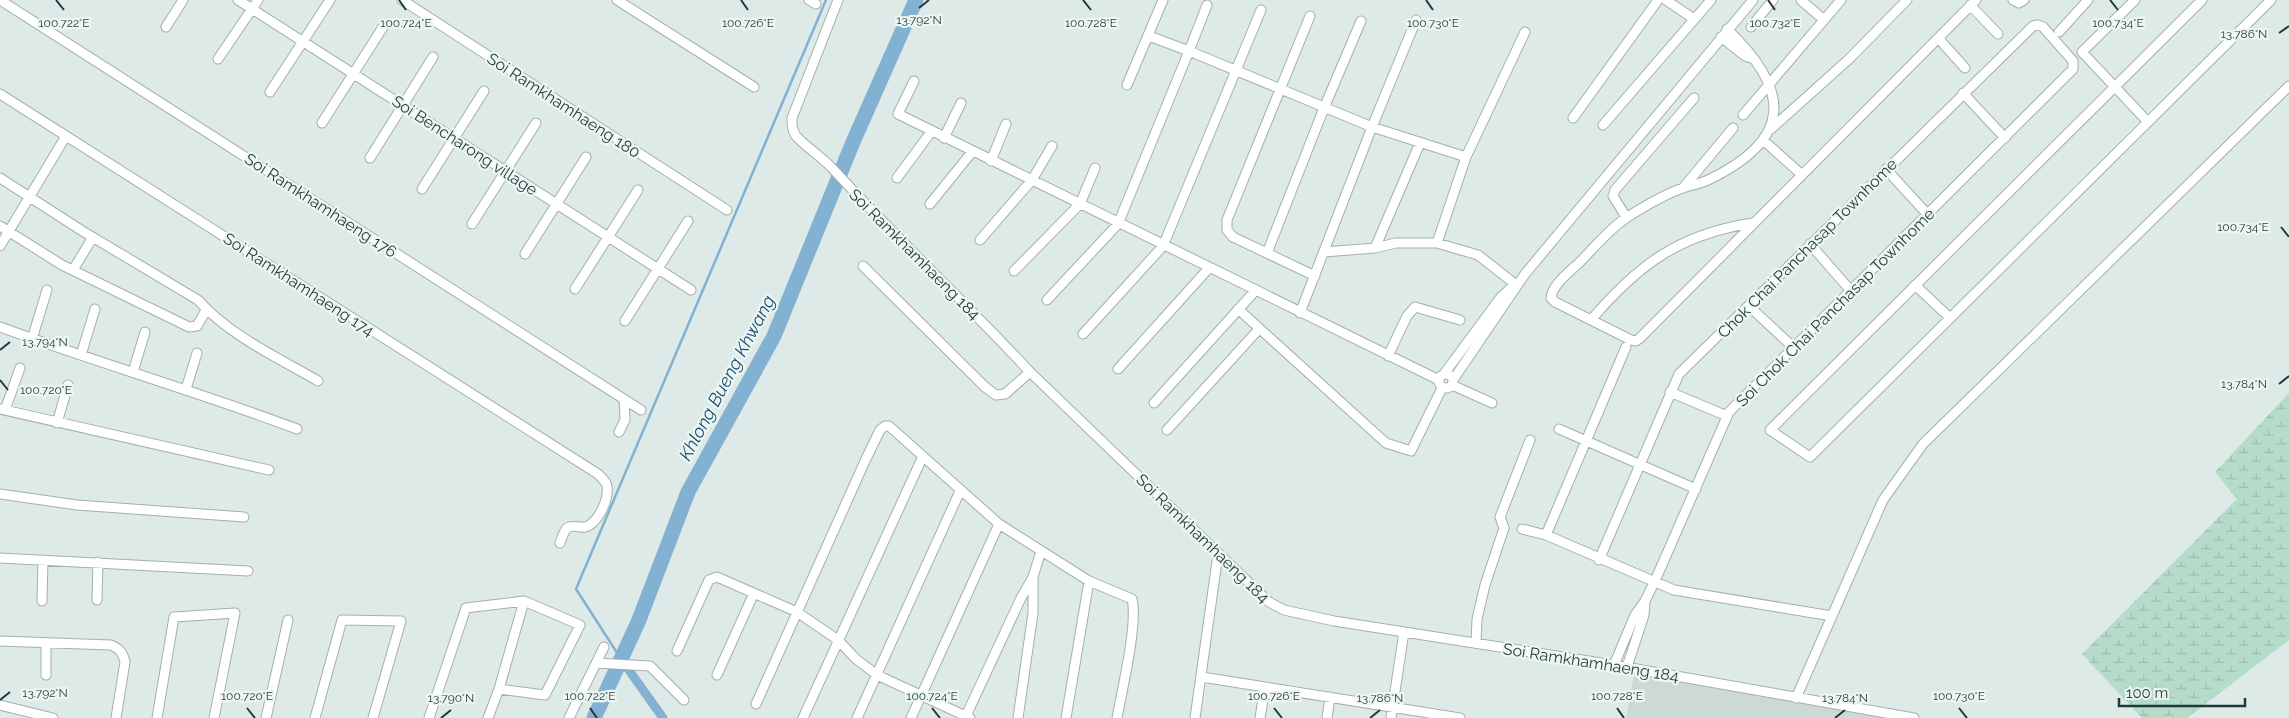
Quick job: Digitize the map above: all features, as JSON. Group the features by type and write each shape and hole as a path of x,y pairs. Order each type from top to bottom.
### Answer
{"street":[{"name":"Soi Ramkhamhaeng 176","path":"0,0 641,410"},
{"path":"166,27 183,0"},
{"name":"Soi Bencharong village","path":"238,0 691,290"},
{"path":"218,59 258,0"},
{"path":"270,92 330,0"},
{"name":"Soi Ramkhamhaeng 180","path":"402,0 727,210"},
{"path":"617,0 754,87"},
{"name":"Soi Ramkhamhaeng 184","path":"838,0 792,118 792,127 796,136 824,160 1030,372 1269,602 1284,610 1334,622 1627,667 1914,718"},
{"path":"1127,85 1163,0"},
{"path":"1573,118 1658,0"},
{"path":"1666,0 1694,19"},
{"path":"1603,125 1711,0"},
{"path":"1238,309 1386,444 1411,450 1415,446 1442,381 1525,274 1753,0"},
{"path":"1750,27 1773,0"},
{"path":"1801,0 1824,20"},
{"path":"1743,115 1841,0"},
{"path":"1907,0 1849,59 1771,129 1750,153 1723,172 1699,185 1683,188 1626,217 1566,275 1552,293 1551,298 1555,302 1636,341 1973,3 1998,34"},
{"path":"2013,0 2019,3 2024,0"},
{"path":"2059,32 2088,0"},
{"path":"2135,0 2082,52 2148,122"},
{"path":"2202,0 1770,430 1810,457 2271,0"},
{"path":"1047,300 1118,224 1207,5"},
{"path":"1083,334 1163,246 1261,10"},
{"path":"1310,16 1227,220 1227,230 1233,237 1315,276"},
{"path":"1300,313 1416,20"},
{"path":"1267,253 1324,108 1361,21"},
{"name":"Chok Chai Panchasap Townhome","path":"1599,560 1679,374 2033,26 2038,25 2073,61 2074,70"},
{"path":"322,123 383,27"},
{"path":"1727,29 1749,50 1770,83 1775,99 1771,129"},
{"path":"1437,242 1466,157 1525,32"},
{"path":"1149,36 1372,128 1466,157"},
{"path":"1721,37 1745,56 1754,59"},
{"path":"1938,38 1966,68"},
{"path":"370,158 433,57"},
{"name":"Soi Chok Chai Panchasap Townhome","path":"1614,665 1635,615 1654,583 1727,416 1792,347 2074,70"},
{"path":"914,81 898,114 1118,224 1442,381 1448,388 1501,297 1525,274"},
{"path":"1796,698 1883,500 1923,444 2289,86"},
{"path":"422,189 484,91"},
{"path":"1963,93 2005,138"},
{"name":"Soi Ramkhamhaeng 174","path":"0,94 598,474 606,483 607,490 603,506 596,519 584,527 571,526 567,528 560,544"},
{"path":"1626,217 1615,201 1613,196 1615,190 1694,98"},
{"path":"944,138 961,103"},
{"path":"472,224 536,123"},
{"path":"991,161 1006,124"},
{"path":"1683,188 1733,128"},
{"path":"897,178 931,132"},
{"path":"0,246 66,136"},
{"path":"1763,140 1801,174"},
{"path":"1375,248 1420,143"},
{"path":"980,240 1032,180 1052,146"},
{"path":"930,204 972,152"},
{"path":"525,254 586,157"},
{"path":"1014,271 1080,204 1095,168"},
{"path":"1886,169 1928,215"},
{"path":"0,178 198,300 206,310 231,330 318,380"},
{"path":"575,289 638,190"},
{"path":"625,320 688,222"},
{"path":"1591,320 1619,288 1647,264 1670,249 1724,227 1753,223"},
{"path":"0,226 73,270 189,327 197,326 206,310"},
{"path":"73,270 93,237"},
{"path":"1324,252 1375,248 1396,243 1437,242 1478,254 1515,284"},
{"path":"1810,244 1851,291"},
{"path":"862,266 985,387 996,395 1004,394 1030,372"},
{"path":"1118,369 1209,268"},
{"path":"1915,285 1950,318"},
{"path":"32,339 47,290"},
{"path":"1154,403 1255,290"},
{"path":"1750,306 1792,347"},
{"path":"1388,356 1406,316 1415,307 1460,320"},
{"path":"81,355 95,309"},
{"path":"0,327 186,389 297,429"},
{"path":"1167,430 1259,328"},
{"path":"133,372 145,332"},
{"path":"1546,536 1626,347"},
{"path":"186,389 196,353"},
{"path":"20,368 3,410 270,470"},
{"path":"1442,381 1450,375 1453,382 1492,403"},
{"path":"57,423 68,385"},
{"path":"1670,392 1727,416"},
{"path":"619,432 625,420 624,399"},
{"path":"756,704 883,427 889,426 999,524 1089,582 1132,599 1134,606 1130,647 1117,718"},
{"path":"1559,429 1696,488"},
{"path":"1476,643 1477,618 1485,585 1504,528 1500,517 1530,440"},
{"path":"803,718 923,456"},
{"path":"857,718 960,491"},
{"path":"0,494 62,503 244,517"},
{"path":"911,718 999,524"},
{"path":"1522,529 1546,536 1599,560 1674,590 1832,616"},
{"path":"1018,718 1033,613 1033,577 1040,551"},
{"path":"1195,718 1218,554"},
{"path":"0,558 248,571"},
{"path":"42,601 43,560"},
{"path":"97,600 98,562"},
{"path":"677,651 712,578 717,577 797,612 838,640 856,659 877,675 967,717 1020,598 1033,577"},
{"path":"1066,718 1089,582"},
{"path":"717,675 754,593"},
{"path":"488,718 499,689 524,601"},
{"path":"429,718 466,608 524,601 580,625 545,695 499,689"},
{"name":"Soi Chok Chai Panchasap Townhome","path":"1627,667 1644,615 1645,601"},
{"path":"157,718 174,617 235,613 214,718"},
{"path":"266,718 288,620"},
{"path":"315,718 342,620 401,621 373,718"},
{"path":"1391,718 1404,632"},
{"path":"0,640 111,646 122,651 125,662 116,718"},
{"path":"46,642 46,675"},
{"path":"569,718 604,647"},
{"path":"597,663 650,666 684,700"},
{"path":"1202,677 1460,718"},
{"path":"1260,718 1265,687"},
{"path":"1327,718 1330,698"},
{"path":"0,704 53,718"}],"shaded area":[{"path":"1635,669 1912,718 1626,718"}],"green space":[{"path":"2289,393 2289,640 2187,718 2142,718 2082,654 2237,499 2215,472"}],"waterway":[{"path":"621,659 576,589 826,0"},
{"name":"Khlong Bueng Khwang","path":"594,718 639,620 688,492 774,336 853,142 916,0"},
{"path":"621,659 663,718"}]}
